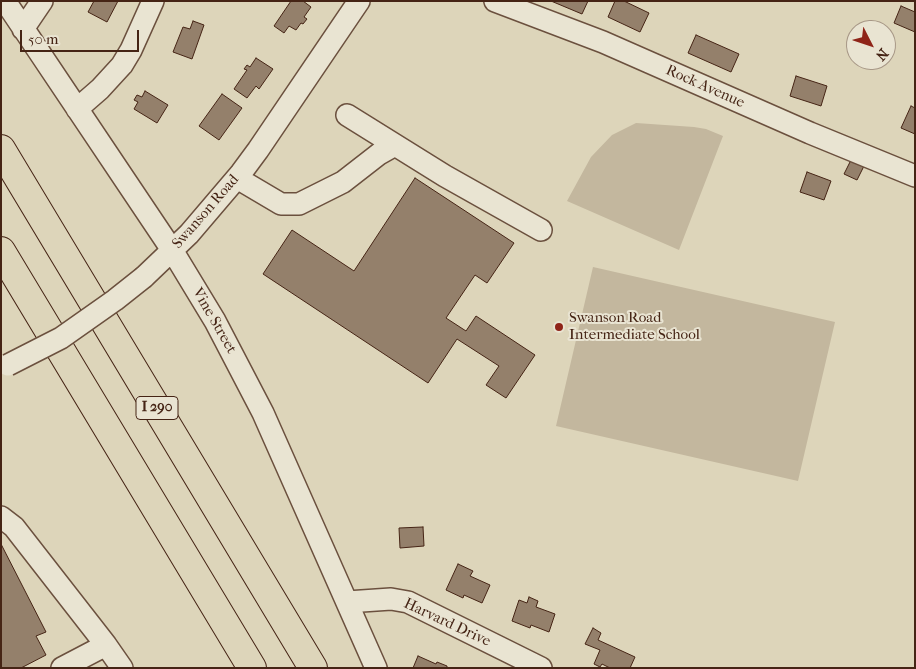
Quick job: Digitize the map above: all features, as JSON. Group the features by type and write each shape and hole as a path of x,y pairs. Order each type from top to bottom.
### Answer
{"highway":[{"name":"I 290","path":"1,148 313,668"},
{"path":"1,251 252,668"}],"street":[{"name":"Vine Street","path":"5,1 172,250 215,321 248,382 280,450 376,668"},
{"path":"23,29 42,1"},
{"path":"77,110 122,65 154,1"},
{"name":"Swanson Road","path":"5,367 61,338 115,300 144,277 200,222 258,150 358,1"},
{"name":"Rock Avenue","path":"495,1 603,42 810,133 915,176"},
{"path":"347,114 386,140 542,230"},
{"path":"237,178 281,204 299,204 343,182 379,154 386,140"},
{"path":"6,526 106,645 122,668"},
{"name":"Harvard Drive","path":"347,602 391,599 408,602 541,668"},
{"path":"62,668 106,645"}],"shaded area":[{"path":"636,123 694,127 706,129 723,136 679,250 567,201 591,157 612,135"},
{"path":"593,267 835,322 798,481 556,426"}],"building":[{"path":"94,1 118,1 107,22 88,12"},
{"path":"291,1 303,1 311,7 304,17 307,19 303,24 301,23 296,30 289,26 284,33 274,26"},
{"path":"551,1 588,1 582,14"},
{"path":"615,1 624,1 649,13 640,32 608,17"},
{"path":"901,6 915,12 915,32 896,24 895,20"},
{"path":"193,21 204,25 192,59 173,52 183,27 190,29"},
{"path":"696,35 739,54 731,72 688,53"},
{"path":"256,58 273,69 259,89 256,86 247,98 234,89 247,70 244,69 247,65 250,67"},
{"path":"796,76 827,86 821,106 790,96"},
{"path":"145,91 168,105 157,123 134,109 138,102 134,100 137,95 142,97"},
{"path":"222,94 242,108 219,140 199,126"},
{"path":"911,106 915,108 915,134 901,128"},
{"path":"851,160 864,166 857,180 844,174"},
{"path":"807,172 831,181 824,200 800,192"},
{"path":"415,178 514,243 487,283 475,275 446,318 466,331 476,316 535,355 506,398 486,385 499,366 457,339 428,383 263,274 292,230 354,271"},
{"path":"423,527 424,546 400,548 399,528"},
{"path":"1,544 46,632 36,636 46,655 21,668 1,668"},
{"path":"458,564 473,571 470,576 490,585 482,603 464,595 463,598 446,590"},
{"path":"529,597 538,601 536,607 555,614 549,632 531,625 530,628 512,621 519,600 527,603"},
{"path":"593,628 601,633 598,640 635,657 630,668 610,668 602,664 600,667 594,664 600,650 585,644"},
{"path":"418,656 436,664 437,662 447,666 447,668 413,668"}],"place":[{"name":"Swanson Road Intermediate School","path":"559,327"}]}
